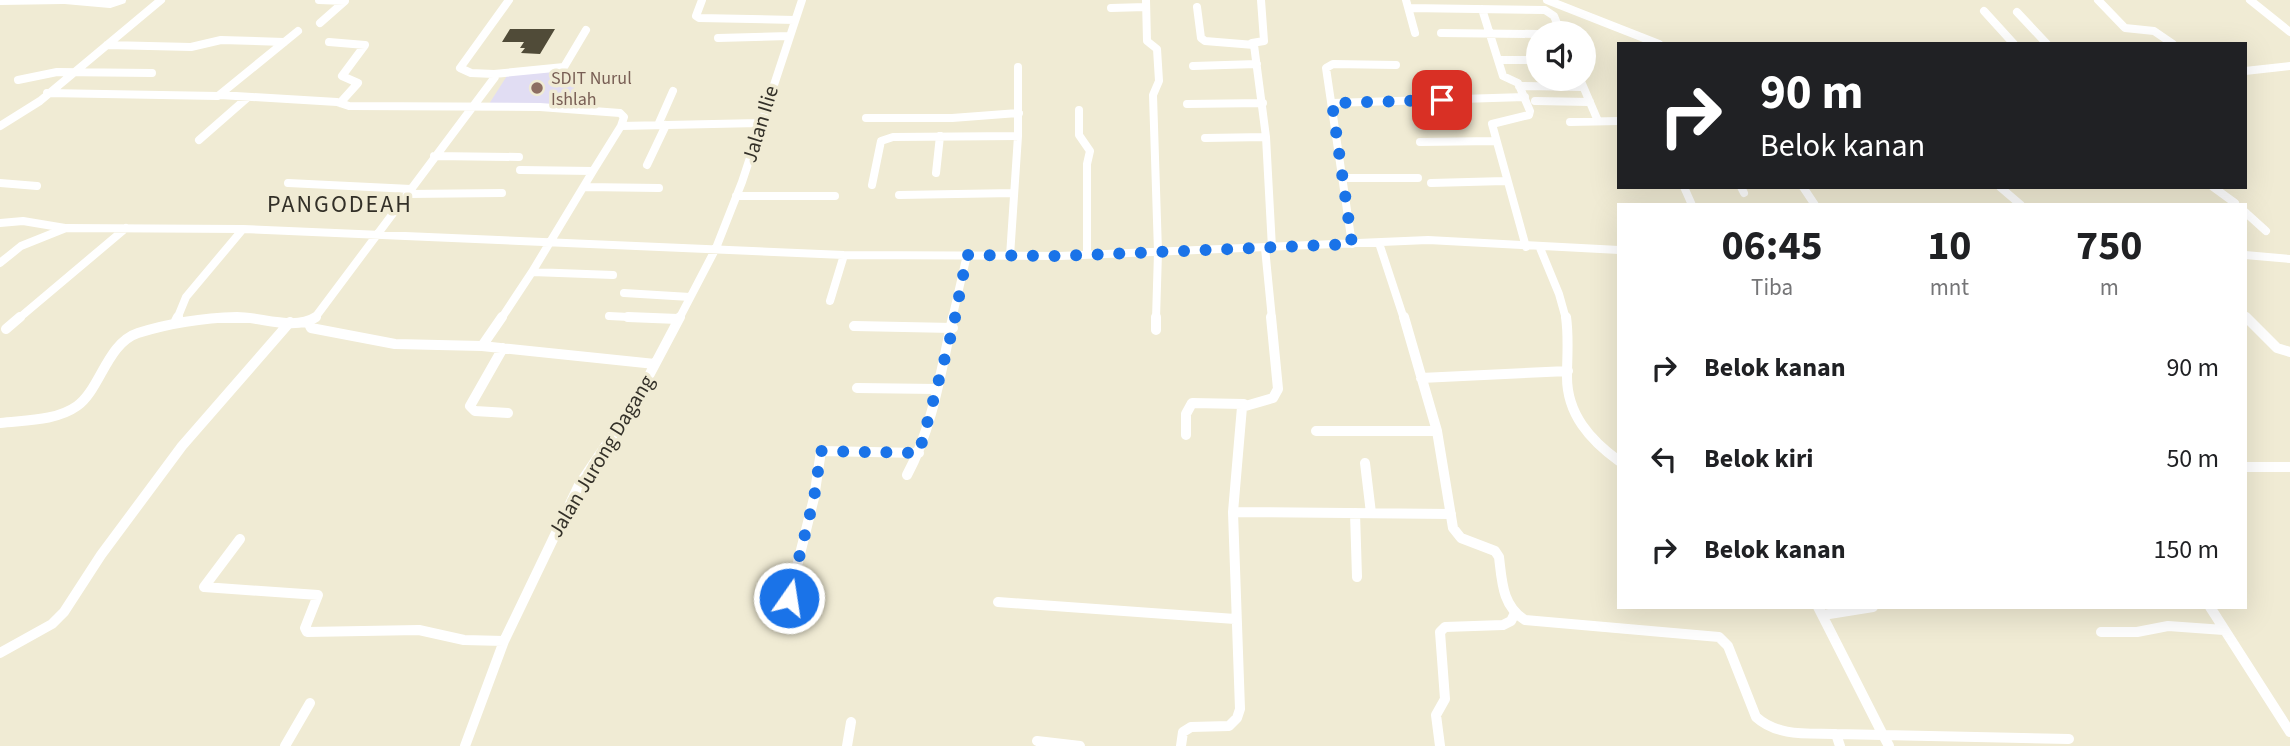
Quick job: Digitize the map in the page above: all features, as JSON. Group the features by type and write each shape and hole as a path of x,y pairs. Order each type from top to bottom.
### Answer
{"street":[{"path":"0,1 64,0 110,4 122,0"},
{"path":"0,126 36,104 161,0"},
{"path":"319,0 352,0"},
{"path":"509,0 460,68 467,73 494,74 564,67 586,30"},
{"path":"702,0 696,16 699,18 795,20"},
{"name":"Jalan Ilie","path":"716,248 802,0"},
{"path":"1197,7 1201,38 1205,41 1252,43 1264,41 1261,0"},
{"path":"1547,0 1654,42"},
{"path":"2098,0 2124,28 2154,31 2170,42"},
{"path":"2250,0 2290,32"},
{"path":"320,23 345,1"},
{"path":"1111,8 1146,4 1147,41 1157,49 1159,81 1153,95 1158,252 1156,330"},
{"path":"1415,33 1408,4 1545,10 1556,21"},
{"path":"1482,9 1503,76 1519,86 1530,106 1529,115 1492,124 1505,181 1520,218 1526,247"},
{"path":"1984,11 2012,42"},
{"path":"2017,12 2045,42"},
{"path":"220,95 298,31"},
{"path":"1441,33 1526,34"},
{"path":"718,38 789,36"},
{"path":"107,45 191,47 221,40 284,42"},
{"path":"329,42 365,45 342,76 358,83 340,103"},
{"path":"1186,435 1186,414 1192,403 1244,404 1269,400 1278,389 1268,248 1266,137 1252,43"},
{"path":"1499,60 1526,60"},
{"path":"1193,66 1257,64"},
{"path":"1352,244 1326,68 1328,65 1396,65"},
{"path":"2247,71 2290,66"},
{"path":"1010,256 1019,113 1017,67"},
{"path":"18,80 72,72 152,73"},
{"path":"2,425 52,417 73,409 86,397 123,341 135,334 175,323 240,317 290,322 308,322 314,319 474,106 494,74"},
{"path":"1519,86 1526,86"},
{"path":"647,165 673,91"},
{"path":"1585,91 1598,121"},
{"path":"47,93 220,95 340,103 349,106 540,107 620,113 624,117 621,126 551,242 482,346"},
{"path":"1332,103 1525,97"},
{"path":"199,140 247,98"},
{"path":"1535,101 1590,102"},
{"path":"1187,104 1262,103"},
{"path":"1079,110 1079,135 1090,151 1087,164 1087,255"},
{"path":"866,118 952,118 1019,113"},
{"path":"1570,122 1617,121"},
{"path":"621,126 760,123"},
{"path":"936,173 940,136"},
{"path":"872,185 881,141 893,137 1018,136"},
{"path":"1205,138 1266,137"},
{"path":"1420,142 1495,141"},
{"path":"434,156 519,158"},
{"path":"520,170 593,171"},
{"path":"1342,178 1418,178"},
{"path":"1430,183 1505,181"},
{"path":"0,183 37,186"},
{"path":"288,183 410,191 502,193"},
{"path":"584,187 659,188"},
{"path":"2002,189 2019,203"},
{"path":"2216,189 2235,203"},
{"path":"899,195 1014,193"},
{"path":"736,196 835,197"},
{"path":"2247,214 2266,230"},
{"path":"0,223 23,221 66,228 243,229 377,234 844,255 1087,255 1428,240 1540,248 1617,250"},
{"path":"0,263 21,246 66,228"},
{"path":"6,329 126,228"},
{"path":"175,323 186,297 243,229"},
{"path":"1379,243 1437,431 1457,536 1465,542 1489,548 1499,557 1507,606 1514,615 1525,620 1719,637 1728,646 1756,717 1772,729 1838,740 2069,739"},
{"name":"Jalan Jurong Dagang","path":"465,746 504,641 579,485 635,402 716,248"},
{"path":"1540,248 1563,304 1569,346 1568,389 1573,409 1585,432 1617,459"},
{"path":"830,302 844,255"},
{"path":"907,475 919,453 937,389 953,328 967,255"},
{"path":"2247,255 2290,259"},
{"path":"532,272 612,275"},
{"path":"624,293 690,297"},
{"path":"609,316 678,319"},
{"path":"2247,318 2277,348 2290,352"},
{"path":"0,653 52,624 64,612 101,555 182,446 290,322"},
{"path":"308,322 311,328 317,330 395,344 482,346 655,364"},
{"path":"854,326 953,328"},
{"path":"503,348 470,406 475,411 508,414"},
{"path":"1422,378 1568,371"},
{"path":"857,388 937,389"},
{"path":"1181,746 1183,732 1191,727 1229,726 1237,718 1240,709 1233,512 1244,404"},
{"path":"1316,431 1437,431"},
{"path":"789,598 814,498 821,451 919,453"},
{"path":"1365,463 1371,513"},
{"path":"2247,467 2290,467"},
{"path":"1233,512 1451,514"},
{"path":"1354,513 1357,577"},
{"path":"240,539 204,587 318,595 305,628 307,632 419,630 464,640 504,641"},
{"path":"998,602 1235,618"},
{"path":"1846,609 1820,611 1886,741"},
{"path":"2211,609 2290,732"},
{"path":"1440,746 1436,715 1445,699 1440,632 1445,626 1503,625 1511,621 1514,615"},
{"path":"2101,632 2137,632 2168,626 2224,630"},
{"path":"285,746 310,703"},
{"path":"847,746 851,722"},
{"path":"1037,741 1080,746"}],"shaded area":[{"name":"SDIT Nurul Ishlah","path":"583,70 566,105 489,104 510,71"}],"building":[{"path":"510,29 555,29 540,54 521,53 525,48 520,48 524,42 502,42"}],"place":[{"name":"SDIT Nurul Ishlah","path":"537,88"}],"district":[{"name":"PANGODEAH","path":"340,204"}],"route":[{"path":"789,598 814,498 821,451 919,453 953,328 967,255 1060,256 1352,244 1332,103 1442,100"}]}
